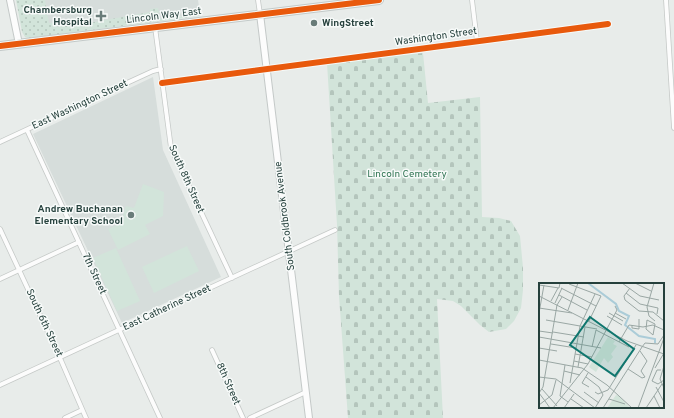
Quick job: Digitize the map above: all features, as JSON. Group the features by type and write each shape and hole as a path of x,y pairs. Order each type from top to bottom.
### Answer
{"highway":[{"name":"Lincoln Way East","path":"0,46 379,0"}],"street":[{"path":"10,0 18,44"},
{"path":"258,0 260,14"},
{"path":"472,0 477,41"},
{"path":"666,0 674,128"},
{"name":"South Coldbrook Avenue","path":"260,14 309,418"},
{"name":"Washington Street","path":"162,83 608,24"},
{"name":"South 8th Street","path":"155,27 171,148 232,278"},
{"name":"East Washington Street","path":"0,142 128,82 161,69"},
{"name":"7th Street","path":"27,130 160,418"},
{"name":"South 6th Street","path":"0,229 86,418"},
{"name":"East Catherine Street","path":"0,385 335,230"},
{"path":"0,279 79,242"},
{"name":"8th Street","path":"212,350 243,418"},
{"path":"250,418 306,392"},
{"path":"65,418 82,410"}],"shaded area":[{"name":"Chambersburg Hospital","path":"18,0 198,0 200,14 26,36"},
{"name":"Andrew Buchanan Elementary School","path":"153,77 163,150 221,277 122,323 33,134"}],"green space":[{"path":"16,0 45,0 49,23 82,20 83,24 150,12 150,9 158,8 160,19 200,14 200,16 29,38 25,37 22,32"},
{"name":"Lincoln Cemetery","path":"423,53 428,103 480,97 482,217 499,218 511,221 520,236 523,268 521,308 514,321 506,329 489,332 461,306 453,301 437,299 443,418 348,418 339,296 337,225 327,63"},
{"path":"143,184 164,192 163,216 145,225 150,234 118,250 108,229 120,224 126,206 134,208"},
{"path":"187,246 199,271 154,293 142,267"},
{"path":"116,248 140,301 117,311 93,258"}],"cycle path":[{"path":"0,46 379,0"},
{"path":"162,83 608,24"}],"place":[{"name":"Chambersburg Hospital","path":"101,16"},
{"name":"WingStreet","path":"314,23"},
{"name":"Andrew Buchanan Elementary School","path":"131,215"}]}
